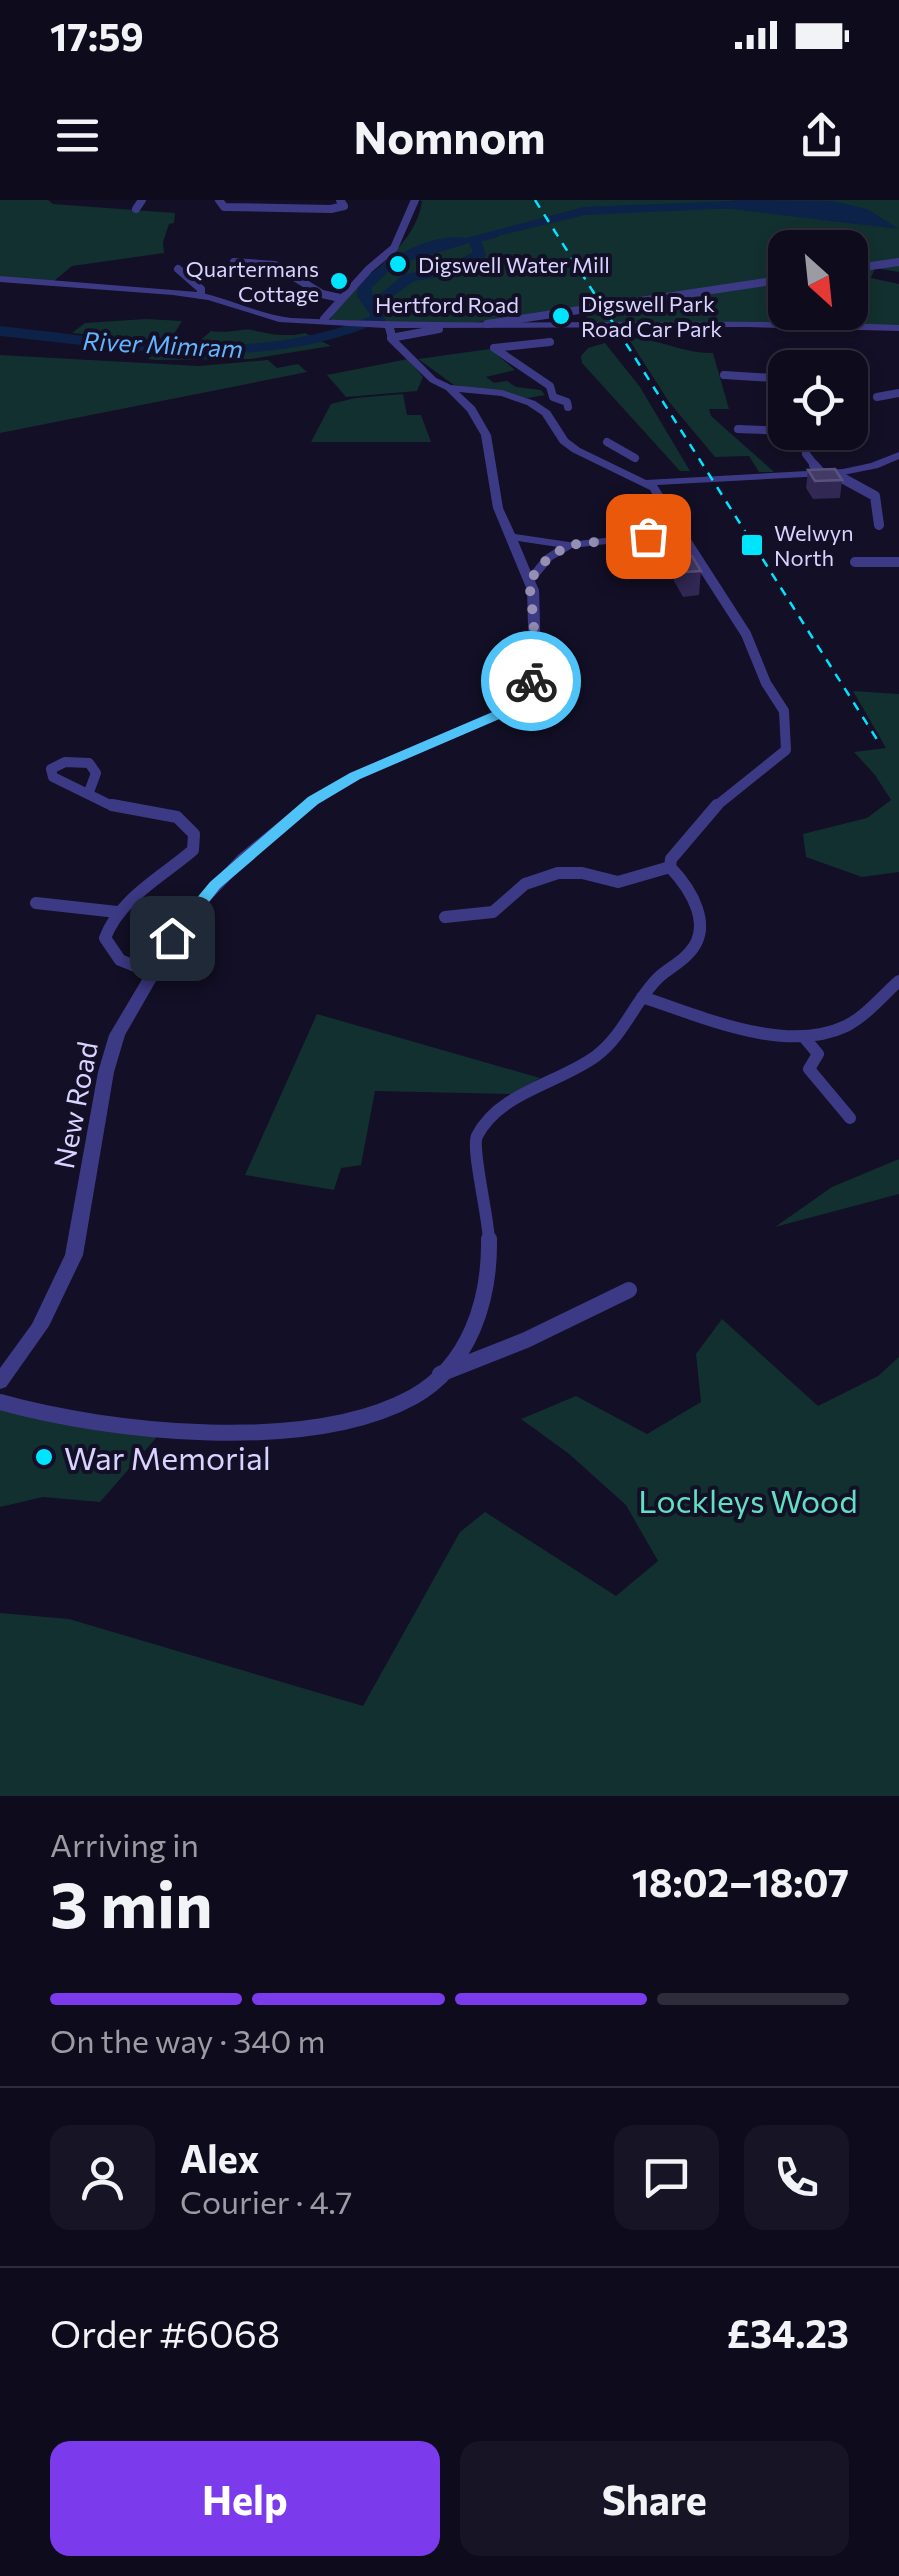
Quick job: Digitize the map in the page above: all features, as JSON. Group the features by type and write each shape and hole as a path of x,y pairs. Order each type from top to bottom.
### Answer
{"street":[{"path":"136,209 142,200"},
{"path":"219,200 222,206 240,210 326,210 344,206 340,200"},
{"path":"324,320 340,298 394,248 415,200"},
{"path":"234,262 275,265 322,294 340,298"},
{"path":"868,267 899,262"},
{"path":"178,269 201,295"},
{"name":"Hertford Road","path":"0,278 201,295 275,320 389,325 803,323 899,328"},
{"path":"487,324 768,282"},
{"path":"389,325 391,338"},
{"name":"Hertford Road","path":"391,338 439,329"},
{"name":"New Road","path":"0,1382 40,1326 74,1255 106,1072 117,1035 150,972 184,920 215,885 313,800 355,776 480,724 514,704 530,684 534,670 529,581 498,508 486,435 471,409 449,388 430,378 391,338"},
{"path":"550,342 494,348 521,370 550,386 553,397"},
{"path":"724,374 768,378"},
{"path":"449,388 502,393 531,403 550,418 564,440 654,488 746,634 766,683 784,710 786,744 778,760 723,798 677,850 670,867"},
{"path":"877,397 899,394"},
{"path":"531,403 553,397 566,402 568,407"},
{"path":"738,429 768,430"},
{"path":"607,442 635,458"},
{"path":"594,459 620,450"},
{"path":"806,450 827,473 874,496 879,525"},
{"path":"645,483 827,473 874,466 899,455"},
{"path":"510,537 569,545 681,534"},
{"path":"529,581 548,558 569,545"},
{"path":"855,562 899,562"},
{"path":"89,792 108,804 177,817 194,834 193,850 116,912 107,926 105,938 120,960 150,972"},
{"path":"444,917 493,912 526,884 558,873 582,873 618,882 670,867"},
{"path":"0,1402 76,1421 159,1428 298,1427 336,1422 393,1407 414,1397 440,1374 471,1332 483,1307 489,1205 473,1146 477,1136 507,1106 604,1050 657,978 691,952 702,931 696,906 670,867"},
{"path":"36,904 116,912"},
{"path":"642,997 774,1032 804,1036 843,1028 899,981"},
{"path":"804,1036 818,1054 809,1069 850,1118"},
{"path":"440,1374 526,1340 629,1290"}],"green space":[{"path":"0,200 48,200 53,204 175,213 174,223 169,224 163,242 164,253 72,266 54,281 0,277"},
{"path":"418,200 899,200 899,261 868,265 868,230 768,230 768,279 471,323 384,324 385,318 382,324 331,320 330,315 342,302 398,249 417,218 422,201"},
{"path":"899,263 899,272 875,268 871,278 899,284 899,327 868,325 868,268"},
{"path":"768,282 768,322 590,322 582,309"},
{"path":"182,321 169,342 195,345 211,331 249,330 282,335 305,333 331,346 251,359 157,360 148,359 166,342 72,333 85,323"},
{"path":"628,338 713,353 729,409 709,409 711,416 774,472 759,472 749,456 715,457 669,402"},
{"path":"605,343 640,387 690,471 680,471 582,363 581,356 588,348"},
{"path":"490,349 515,370 486,377 494,383 507,381 516,387 541,390 545,395 528,398 454,385 418,359"},
{"path":"0,355 199,366 268,360 277,368 298,364 307,372 0,433"},
{"path":"408,359 423,377 417,391 346,397 327,375"},
{"path":"403,394 407,415 421,415 431,442 311,442 331,404"},
{"path":"853,691 899,694 899,872 862,877 806,857 803,834 867,818 891,800 854,752 886,748"},
{"path":"317,1014 540,1078 512,1094 375,1091 361,1165 341,1168 334,1190 245,1175"},
{"path":"899,1159 899,1194 775,1227 832,1187"},
{"name":"Lockleys Wood","path":"722,1319 818,1406 878,1376 899,1357 899,1796 0,1796 0,1613 69,1619 363,1706 460,1532 485,1512 616,1596 658,1561 626,1505 568,1453 521,1419 576,1396 647,1434 701,1402 696,1354"},
{"path":"0,1402 159,1429 156,1438 100,1502 43,1497 0,1507"}],"water":[{"path":"738,200 833,201 867,209 899,229 698,205"}],"building":[{"path":"835,469 842,480 815,481 808,470"},
{"path":"692,556 701,571 684,572 676,557"}],"waterway":[{"name":"River Mimram","path":"0,331 179,350 251,350 346,332 378,318 382,297 410,277 448,272 481,253 473,237 530,227 584,211 732,205"},
{"path":"473,242 497,236"},
{"name":"River Mimram","path":"395,261 453,240 463,241"},
{"name":"River Mimram","path":"377,313 364,296 363,287 388,265"}],"railway":[{"path":"535,200 878,741"}],"way so far":[{"path":"531,681 534,624 529,581 548,558 569,545 648,536"}],"place":[{"name":"Digswell Water Mill","path":"398,264"},
{"name":"Quartermans Cottage","path":"339,281"},
{"name":"Digswell Park Road Car Park","path":"561,316"},
{"name":"Welwyn North","path":"752,545"},
{"name":"War Memorial","path":"44,1457"}],"route":[{"path":"172,938 215,885 313,800 355,776 506,711 531,681"}]}
